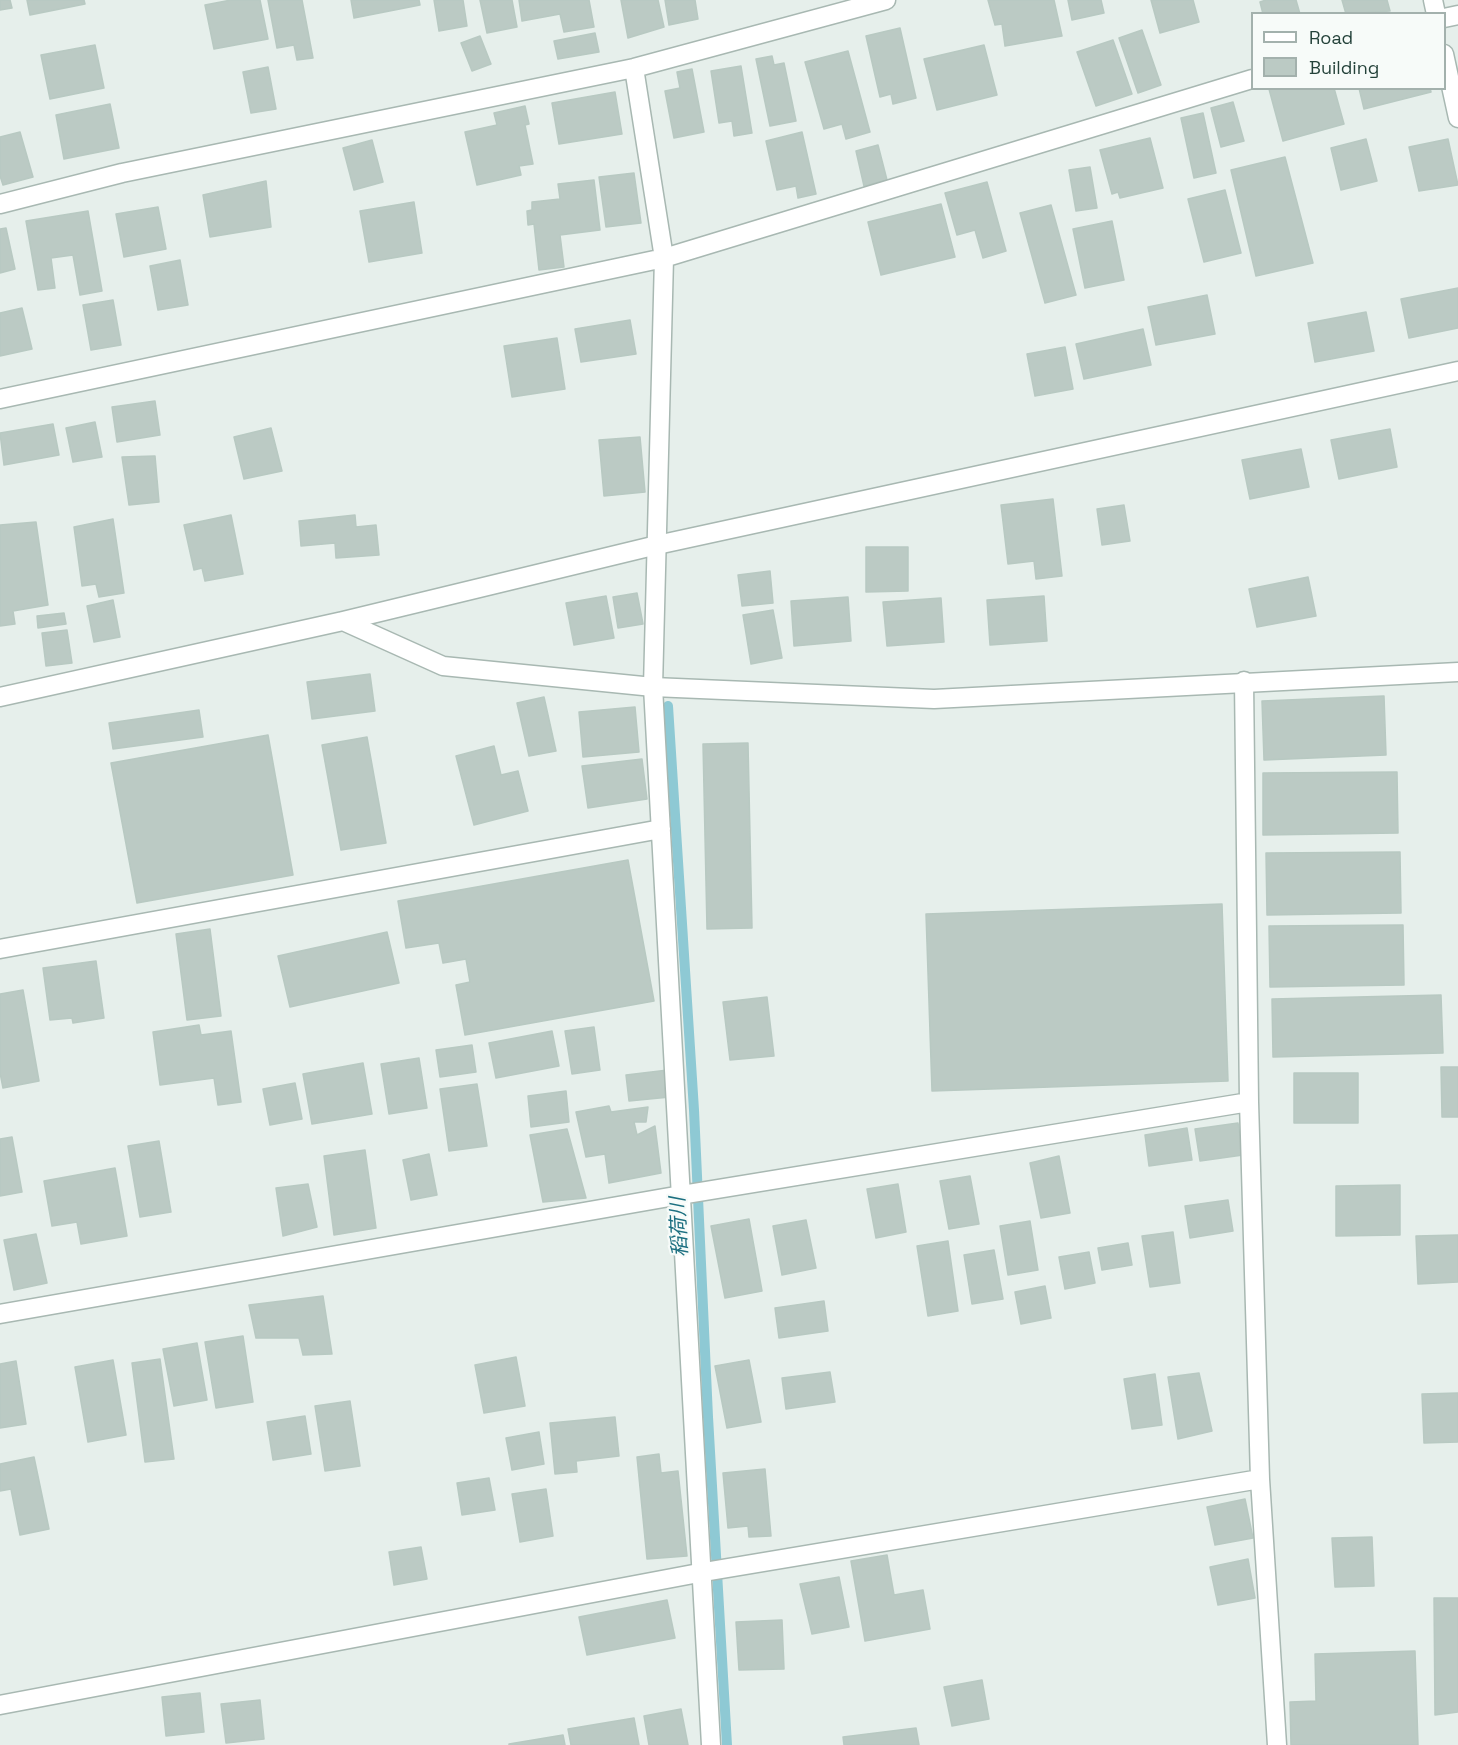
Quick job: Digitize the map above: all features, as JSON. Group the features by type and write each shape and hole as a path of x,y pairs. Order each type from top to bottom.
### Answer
{"street":[{"path":"0,204 122,173 633,68 886,0"},
{"path":"1446,63 1458,118"},
{"path":"633,68 664,258 653,687 711,1745"},
{"path":"0,399 664,258 1251,79"},
{"path":"0,697 343,621 657,545 1458,371"},
{"path":"343,621 443,666 653,687 934,699 1244,681 1458,672"},
{"path":"1244,681 1249,1102 1260,1479 1277,1745"},
{"path":"0,949 661,829"},
{"path":"0,1314 682,1195 1249,1102"},
{"path":"0,1705 738,1566 1260,1479"}],"building":[{"path":"0,0 10,0 12,8 0,10"},
{"path":"27,0 84,0 85,4 30,15"},
{"path":"231,0 260,0 268,39 214,49 205,5"},
{"path":"268,0 302,0 313,58 297,60 294,45 277,48"},
{"path":"351,0 419,0 420,5 354,18"},
{"path":"434,0 463,0 467,26 439,31"},
{"path":"480,0 512,0 517,27 487,33"},
{"path":"519,0 589,0 594,27 564,32 560,14 522,21"},
{"path":"621,0 658,0 664,27 628,38"},
{"path":"665,0 695,0 698,19 669,25"},
{"path":"988,0 1054,0 1062,36 1005,46 1002,24 995,25"},
{"path":"1068,0 1101,0 1104,13 1072,20"},
{"path":"1151,0 1193,0 1199,22 1160,33"},
{"path":"1296,0 1299,12 1262,12 1260,2"},
{"path":"1342,0 1387,0 1390,11 1375,12 1345,12"},
{"path":"900,28 916,98 893,104 891,94 880,97 866,36"},
{"path":"1142,30 1161,85 1138,93 1119,38"},
{"path":"595,33 599,52 558,59 554,41"},
{"path":"480,36 491,64 472,71 461,43"},
{"path":"1113,40 1132,94 1096,106 1077,52"},
{"path":"95,45 104,88 50,99 41,55"},
{"path":"984,45 997,95 937,110 924,59"},
{"path":"848,51 870,132 846,139 842,124 824,129 805,62"},
{"path":"772,56 774,65 784,63 796,121 770,126 756,59"},
{"path":"741,66 752,133 734,136 732,121 719,123 711,71"},
{"path":"268,67 276,109 251,113 243,72"},
{"path":"692,69 704,132 674,138 665,91 680,88 677,72"},
{"path":"1269,90 1335,90 1344,124 1283,141"},
{"path":"1359,90 1430,90 1431,92 1364,109"},
{"path":"615,92 622,134 559,144 552,103"},
{"path":"1233,102 1244,141 1221,147 1211,108"},
{"path":"110,104 119,148 64,159 56,115"},
{"path":"525,106 529,124 525,125 533,164 519,166 521,175 477,185 465,132 497,125 494,113"},
{"path":"1203,113 1216,173 1194,178 1181,118"},
{"path":"20,132 33,177 3,185 0,176 0,137"},
{"path":"802,132 816,194 798,198 796,186 777,190 766,141"},
{"path":"1150,138 1163,188 1120,198 1118,192 1112,194 1100,150"},
{"path":"1366,139 1377,181 1341,190 1331,148"},
{"path":"1448,139 1458,185 1419,191 1409,147"},
{"path":"372,140 383,182 354,190 343,148"},
{"path":"878,145 887,180 864,186 856,151"},
{"path":"1285,157 1313,263 1256,276 1231,170"},
{"path":"1090,167 1097,208 1076,211 1069,170"},
{"path":"634,173 641,223 606,227 599,177"},
{"path":"594,180 600,230 560,235 564,267 539,270 534,224 528,225 527,211 532,210 532,202 560,199 558,184"},
{"path":"266,181 271,227 210,237 203,195"},
{"path":"987,182 1006,251 983,258 975,230 957,235 945,193"},
{"path":"1225,190 1241,253 1204,262 1188,199"},
{"path":"414,202 422,253 369,262 360,211"},
{"path":"941,204 955,257 881,275 868,222"},
{"path":"1051,205 1076,295 1045,303 1020,213"},
{"path":"158,207 166,249 124,257 116,214"},
{"path":"88,211 102,291 80,295 73,255 51,258 55,288 38,290 26,221"},
{"path":"1112,221 1124,280 1085,288 1073,229"},
{"path":"6,228 15,269 0,273 0,229"},
{"path":"180,260 188,305 158,310 150,266"},
{"path":"1458,288 1458,328 1409,338 1401,299"},
{"path":"1207,295 1215,334 1156,345 1148,307"},
{"path":"113,300 121,345 91,350 83,305"},
{"path":"22,308 32,349 0,356 0,313"},
{"path":"1366,312 1374,351 1315,362 1308,323"},
{"path":"630,320 636,354 581,362 575,329"},
{"path":"1143,329 1151,365 1084,379 1076,344"},
{"path":"557,338 565,389 512,397 504,346"},
{"path":"1065,347 1073,389 1035,396 1027,354"},
{"path":"155,401 160,435 117,442 112,407"},
{"path":"95,422 102,457 73,462 66,428"},
{"path":"53,424 59,455 4,465 0,433"},
{"path":"271,428 282,471 244,479 234,437"},
{"path":"1390,429 1397,467 1339,479 1331,440"},
{"path":"640,437 645,492 604,496 599,440"},
{"path":"1301,449 1309,487 1250,499 1242,460"},
{"path":"155,456 159,502 129,505 122,457"},
{"path":"1053,499 1062,576 1036,579 1034,561 1008,564 1001,505"},
{"path":"1124,505 1130,541 1102,545 1097,509"},
{"path":"231,515 243,574 205,581 202,568 194,570 184,525"},
{"path":"355,515 356,527 376,525 379,555 336,558 335,543 301,546 299,521"},
{"path":"113,519 124,593 99,597 96,584 82,586 74,527"},
{"path":"36,522 48,605 13,611 15,624 0,626 0,525"},
{"path":"866,547 908,547 908,591 866,592"},
{"path":"770,571 773,603 742,606 738,575"},
{"path":"1308,577 1316,616 1257,627 1249,589"},
{"path":"637,593 643,624 618,628 613,597"},
{"path":"606,596 614,638 574,645 566,603"},
{"path":"1044,596 1047,641 990,645 987,600"},
{"path":"848,597 851,641 794,646 791,601"},
{"path":"941,598 944,642 887,646 883,602"},
{"path":"113,600 120,637 94,642 87,606"},
{"path":"773,610 782,658 751,664 743,615"},
{"path":"64,613 66,624 38,628 37,616"},
{"path":"67,630 72,663 46,666 42,633"},
{"path":"370,674 375,711 312,719 307,682"},
{"path":"1384,696 1386,755 1264,760 1262,701"},
{"path":"544,697 556,751 529,756 517,703"},
{"path":"635,707 639,752 583,757 579,712"},
{"path":"199,710 203,737 113,749 109,723"},
{"path":"268,735 293,875 137,903 111,763"},
{"path":"367,737 386,843 341,850 322,745"},
{"path":"748,743 752,928 707,929 703,744"},
{"path":"494,746 501,775 518,771 528,811 474,825 456,756"},
{"path":"642,759 647,799 588,808 582,766"},
{"path":"1397,772 1398,833 1263,835 1263,773"},
{"path":"1400,852 1401,913 1267,915 1266,853"},
{"path":"628,860 654,1001 465,1035 456,985 470,982 466,959 443,963 439,943 406,948 398,901"},
{"path":"1222,904 1228,1081 932,1091 926,914"},
{"path":"1403,925 1404,985 1270,987 1269,926"},
{"path":"210,929 221,1016 187,1020 176,934"},
{"path":"387,932 399,983 290,1007 278,956"},
{"path":"96,961 104,1018 73,1023 72,1018 50,1020 43,968"},
{"path":"23,990 39,1081 3,1088 0,1073 0,994"},
{"path":"1441,995 1443,1053 1273,1057 1272,999"},
{"path":"767,997 774,1056 730,1060 723,1002"},
{"path":"199,1025 201,1035 231,1031 241,1102 218,1105 214,1078 160,1085 153,1032"},
{"path":"594,1027 600,1070 572,1074 565,1031"},
{"path":"552,1031 559,1066 496,1078 489,1043"},
{"path":"472,1045 476,1072 440,1077 436,1050"},
{"path":"419,1058 427,1108 389,1114 381,1064"},
{"path":"363,1063 372,1114 312,1124 303,1074"},
{"path":"1441,1067 1458,1067 1458,1117 1442,1117"},
{"path":"668,1070 670,1097 629,1101 626,1075"},
{"path":"1294,1073 1358,1073 1358,1123 1294,1123"},
{"path":"295,1083 302,1119 270,1125 263,1089"},
{"path":"477,1084 487,1146 449,1151 440,1089"},
{"path":"566,1091 569,1122 531,1127 528,1096"},
{"path":"609,1106 611,1112 648,1107 646,1122 634,1122 637,1135 655,1126 661,1173 609,1183 605,1154 586,1157 576,1112"},
{"path":"1238,1123 1243,1155 1200,1161 1195,1129"},
{"path":"1187,1128 1192,1160 1149,1166 1145,1135"},
{"path":"567,1129 586,1198 543,1202 530,1135"},
{"path":"12,1137 22,1192 0,1196 0,1139"},
{"path":"159,1141 171,1212 140,1217 128,1146"},
{"path":"365,1150 376,1228 334,1235 324,1156"},
{"path":"429,1154 437,1195 411,1200 403,1160"},
{"path":"1059,1156 1070,1213 1041,1218 1030,1163"},
{"path":"115,1168 127,1236 81,1244 77,1222 52,1226 44,1181"},
{"path":"970,1176 979,1224 949,1229 940,1181"},
{"path":"308,1184 317,1227 283,1236 276,1188"},
{"path":"898,1184 906,1232 876,1238 867,1189"},
{"path":"1400,1185 1400,1235 1336,1236 1336,1186"},
{"path":"1228,1200 1233,1231 1190,1238 1185,1206"},
{"path":"749,1219 762,1291 725,1298 711,1226"},
{"path":"806,1220 816,1268 782,1275 773,1226"},
{"path":"1030,1221 1038,1270 1008,1275 1000,1226"},
{"path":"1173,1232 1180,1283 1150,1287 1142,1236"},
{"path":"36,1234 47,1283 14,1290 4,1240"},
{"path":"1458,1235 1458,1282 1418,1284 1416,1236"},
{"path":"948,1241 958,1311 928,1316 917,1246"},
{"path":"1128,1243 1132,1265 1102,1270 1098,1248"},
{"path":"994,1250 1003,1299 972,1304 964,1255"},
{"path":"1089,1252 1095,1283 1065,1289 1059,1257"},
{"path":"1045,1286 1051,1318 1021,1324 1015,1292"},
{"path":"323,1296 332,1354 303,1355 299,1338 256,1338 249,1305"},
{"path":"824,1301 828,1331 779,1338 775,1308"},
{"path":"243,1336 253,1402 216,1408 205,1342"},
{"path":"197,1343 207,1400 174,1406 163,1349"},
{"path":"516,1357 525,1406 484,1413 475,1365"},
{"path":"160,1359 174,1459 145,1462 132,1363"},
{"path":"113,1360 126,1435 88,1442 75,1367"},
{"path":"749,1360 761,1422 727,1428 715,1366"},
{"path":"16,1361 26,1424 0,1428 0,1364"},
{"path":"830,1372 835,1402 786,1409 782,1378"},
{"path":"1199,1373 1212,1431 1178,1439 1168,1377"},
{"path":"1155,1374 1162,1425 1132,1429 1124,1379"},
{"path":"1458,1393 1458,1442 1424,1443 1422,1394"},
{"path":"350,1401 360,1466 325,1471 315,1406"},
{"path":"305,1416 311,1454 273,1460 267,1422"},
{"path":"615,1417 619,1456 576,1461 577,1472 555,1474 550,1423"},
{"path":"539,1432 544,1464 512,1470 506,1438"},
{"path":"659,1454 661,1473 678,1471 687,1556 647,1559 637,1457"},
{"path":"34,1457 49,1529 20,1535 11,1489 0,1491 0,1464"},
{"path":"765,1469 771,1536 749,1537 748,1526 728,1528 723,1473"},
{"path":"489,1478 495,1510 462,1515 457,1483"},
{"path":"546,1489 553,1536 520,1542 512,1494"},
{"path":"1245,1499 1253,1538 1215,1545 1207,1507"},
{"path":"1372,1537 1374,1586 1335,1587 1332,1538"},
{"path":"421,1547 427,1579 394,1585 389,1552"},
{"path":"887,1555 894,1595 923,1590 930,1629 865,1641 851,1561"},
{"path":"1248,1559 1255,1598 1218,1605 1210,1567"},
{"path":"839,1577 849,1627 812,1634 800,1584"},
{"path":"1434,1598 1458,1598 1458,1712 1435,1715"},
{"path":"667,1600 675,1638 587,1655 579,1617"},
{"path":"782,1620 784,1669 739,1670 736,1622"},
{"path":"1415,1651 1418,1745 1291,1745 1290,1702 1316,1701 1315,1654"},
{"path":"982,1680 989,1719 952,1726 944,1687"},
{"path":"200,1693 204,1732 166,1736 162,1697"},
{"path":"260,1700 264,1739 226,1743 221,1704"},
{"path":"681,1709 688,1745 649,1745 644,1716"},
{"path":"634,1718 639,1745 571,1745 568,1729"},
{"path":"916,1728 919,1745 844,1745 843,1737"},
{"path":"563,1735 565,1745 509,1745 509,1744"}],"waterway":[{"name":"稻荷川","path":"668,706 694,1110 708,1417 727,1745"}]}
